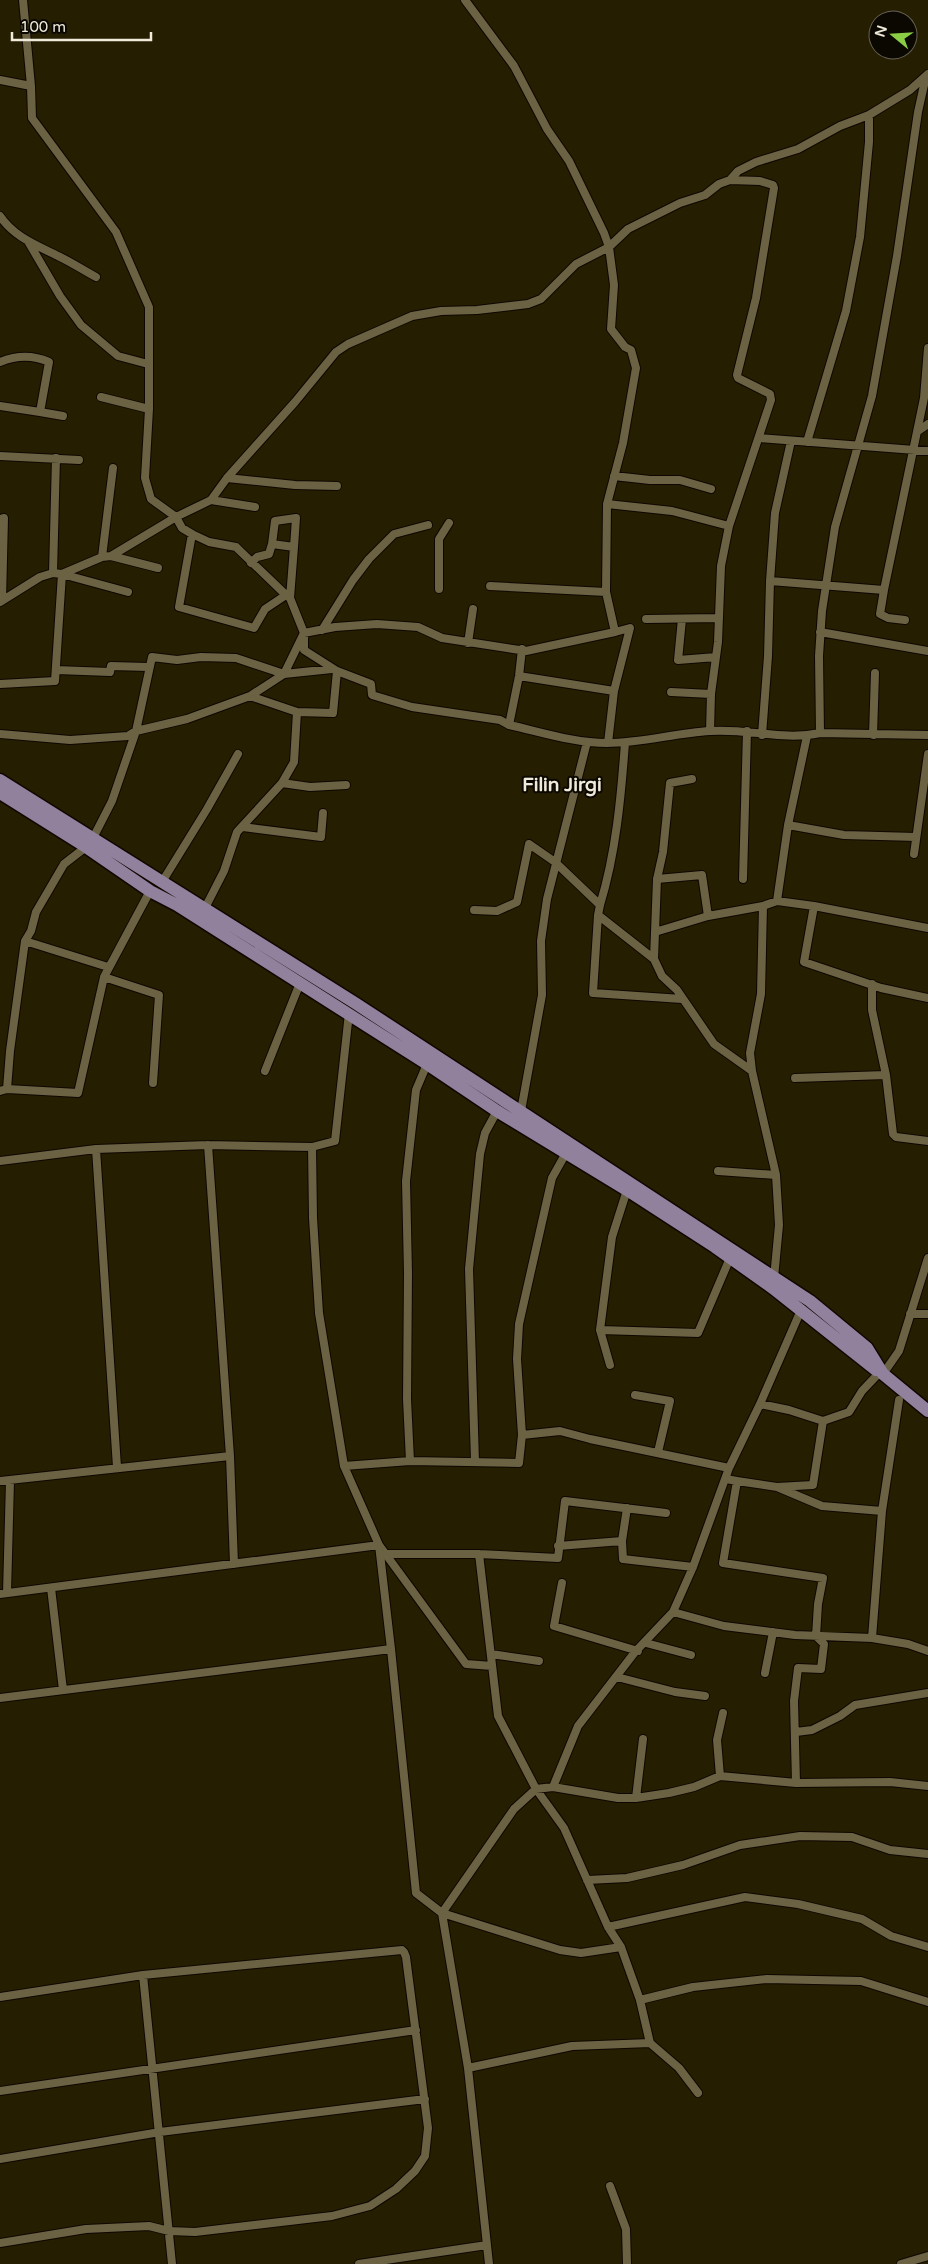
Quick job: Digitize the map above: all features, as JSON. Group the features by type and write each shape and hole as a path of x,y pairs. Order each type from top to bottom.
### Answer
{"main road":[{"path":"0,780 89,843 150,891 236,935 355,1002 434,1056 810,1301 867,1348 899,1400 928,1418"},
{"path":"1,795 162,882 205,908 236,935 300,983 349,1013 496,1111 627,1190 730,1258 801,1310 928,1411"}],"street":[{"path":"23,0 32,118 116,232 149,307 149,409 145,478 151,499 176,517 182,528 192,534 209,542 236,547 288,597 304,633 304,650 334,670 371,684 372,695 412,707 459,712 500,720 509,725 587,742 625,743 710,730 747,732 762,735 807,736 820,733 928,735"},
{"path":"465,0 514,66 547,129 557,141 589,198 609,247 614,285 611,329 625,346 631,350 636,368 624,443 607,504 606,592 615,632"},
{"path":"730,180 738,171 756,162 798,149 840,126 869,115 910,90 927,75"},
{"path":"820,733 820,632 837,518 872,396 897,256 919,107 927,75"},
{"path":"0,80 31,86"},
{"path":"919,107 928,107"},
{"path":"807,442 846,311 860,229 869,142 869,115"},
{"path":"111,556 176,517 211,500 227,478 295,402 336,352 348,344 412,316 441,311 477,310 528,304 541,299 576,264 609,247 628,229 680,203 705,195 719,184 730,180 760,181 773,185 774,188 756,298 737,375 738,378 771,396 729,526 720,579 719,618 711,694 710,730"},
{"path":"0,216 3,224 29,243 96,277"},
{"path":"29,243 60,296 80,325 118,356 148,364"},
{"path":"905,620 888,618 880,614 924,398 928,348"},
{"path":"0,362 10,358 36,356 49,362 40,412"},
{"path":"101,397 149,409"},
{"path":"0,406 63,416"},
{"path":"918,431 928,424"},
{"path":"758,438 928,452"},
{"path":"762,735 775,512 792,441"},
{"path":"0,456 79,460"},
{"path":"53,573 56,458"},
{"path":"102,557 113,468"},
{"path":"614,476 680,480 711,489"},
{"path":"227,478 295,485 338,486"},
{"path":"211,500 255,507"},
{"path":"607,504 672,511 729,526"},
{"path":"0,518 4,518 1,601"},
{"path":"251,563 257,557 269,554 275,521 296,518 288,597"},
{"path":"439,589 439,539 450,523"},
{"path":"322,630 353,580 369,559 394,534 428,525"},
{"path":"192,534 179,607 254,628 265,609 288,597"},
{"path":"272,544 294,547"},
{"path":"62,574 102,557 111,556 158,568"},
{"path":"1,601 40,577 53,573 128,592"},
{"path":"0,684 55,681 62,574"},
{"path":"770,581 884,590"},
{"path":"490,586 606,592"},
{"path":"468,643 473,609"},
{"path":"646,619 719,618"},
{"path":"682,619 678,660 716,657"},
{"path":"304,633 377,624 418,627 442,638 526,651 630,628 614,691 608,743"},
{"path":"820,632 928,651"},
{"path":"0,734 70,740 128,736 136,731 187,719 250,696 284,674 304,633"},
{"path":"509,725 520,676 522,650"},
{"path":"150,891 108,967 104,978 78,1093 4,1090 25,941 31,931 36,912 64,864 89,843 112,801 136,731 148,667 152,657 177,660 201,657 236,658 284,674 334,670"},
{"path":"56,670 110,672 111,666 148,667"},
{"path":"250,696 298,712 333,714 334,670"},
{"path":"873,735 875,673"},
{"path":"520,676 614,691"},
{"path":"671,692 711,694"},
{"path":"205,908 224,871 237,832 243,828 282,784 294,762 298,712"},
{"path":"743,879 747,732"},
{"path":"776,901 788,825 807,736"},
{"path":"521,1111 542,995 541,941 555,862 587,742"},
{"path":"625,743 618,817 608,879 598,916 593,993 682,999"},
{"path":"162,882 238,754"},
{"path":"914,854 928,754"},
{"path":"654,959 657,879 663,852 670,783 692,779"},
{"path":"282,784 310,787 346,785"},
{"path":"243,828 321,837 323,812"},
{"path":"788,825 844,835 916,837"},
{"path":"474,910 498,911 517,902 529,844 555,862 600,905"},
{"path":"657,879 702,876 708,916"},
{"path":"655,932 708,916 763,906 776,901 814,906 928,928"},
{"path":"763,906 761,994 750,1053 752,1071 776,1175 779,1225 774,1278"},
{"path":"814,906 804,962 881,988 928,998"},
{"path":"598,916 654,959 662,976 677,990 714,1044 752,1071"},
{"path":"25,941 108,967"},
{"path":"104,978 159,995 153,1083"},
{"path":"265,1071 300,983"},
{"path":"872,984 872,1010 886,1075 893,1134 896,1137 928,1141"},
{"path":"0,1160 96,1149 208,1145 312,1147 335,1141 349,1013"},
{"path":"410,1462 407,1399 408,1273 406,1181 416,1090 427,1064"},
{"path":"795,1078 886,1075"},
{"path":"475,1461 469,1269 480,1154 485,1133 496,1111"},
{"path":"208,1145 230,1456 234,1564"},
{"path":"312,1147 312,1218 319,1313 344,1466 379,1545 392,1649 416,1893 442,1913 560,1950 589,1953 621,1947"},
{"path":"96,1149 117,1467"},
{"path":"344,1466 410,1462 475,1461 519,1463 522,1435 517,1359 518,1324 552,1178 566,1153"},
{"path":"718,1171 776,1175"},
{"path":"610,1364 600,1330 612,1237 627,1190"},
{"path":"600,1330 698,1333 730,1258"},
{"path":"760,1404 789,1410 823,1421 849,1412 862,1391 881,1373 899,1351 928,1258"},
{"path":"552,1787 578,1726 638,1651 673,1612 693,1567 729,1468 760,1404 801,1310"},
{"path":"910,1314 928,1314"},
{"path":"635,1394 670,1400 658,1452"},
{"path":"872,1638 882,1511 899,1400"},
{"path":"726,1478 777,1487 813,1485 823,1421"},
{"path":"522,1435 560,1431 729,1468"},
{"path":"0,1481 230,1456"},
{"path":"10,1481 3,1594 379,1545"},
{"path":"737,1481 723,1564 823,1578 818,1604 816,1636 824,1644 821,1669 798,1668 794,1701 796,1783"},
{"path":"777,1487 822,1506 882,1511"},
{"path":"387,1554 479,1554 558,1558 565,1501 666,1513"},
{"path":"627,1508 622,1541 623,1559 693,1567"},
{"path":"558,1546 622,1541"},
{"path":"379,1545 466,1664 492,1666"},
{"path":"479,1554 498,1716 536,1789 564,1828 608,1927 621,1947 640,2000 650,2043 679,2068 698,2093"},
{"path":"562,1583 554,1626 638,1651"},
{"path":"51,1588 63,1690"},
{"path":"673,1612 724,1626 816,1636 872,1638 908,1644 928,1651"},
{"path":"765,1673 773,1632"},
{"path":"646,1642 691,1655"},
{"path":"0,1698 392,1649"},
{"path":"491,1654 539,1661"},
{"path":"617,1677 675,1692 705,1696"},
{"path":"796,1732 812,1730 840,1716 855,1705 928,1693"},
{"path":"720,1776 717,1740 723,1713"},
{"path":"636,1798 643,1740"},
{"path":"489,2264 468,2068 442,1913 514,1809 536,1789 552,1787 618,1798 636,1798 694,1787 720,1776 796,1783 890,1782 928,1786"},
{"path":"587,1880 627,1878 683,1865 740,1845 800,1836 852,1837 890,1850 928,1854"},
{"path":"608,1927 745,1897 798,1904 862,1919 890,1936 928,1947"},
{"path":"0,1997 143,1975 402,1950 406,1957 428,2128 425,2156 415,2170 396,2189 370,2206 332,2216 286,2223 196,2232 169,2231 149,2226 86,2229 0,2243"},
{"path":"143,1975 172,2264"},
{"path":"640,2000 693,1987 767,1980 861,1981 928,2002"},
{"path":"0,2091 416,2030"},
{"path":"468,2068 572,2046 650,2043"},
{"path":"0,2159 160,2132 425,2099"},
{"path":"610,2186 626,2229 627,2264"},
{"path":"358,2264 487,2245"},
{"path":"901,2264 928,2256"}],"district":[{"name":"Filin Jirgi","path":"562,784"}]}
